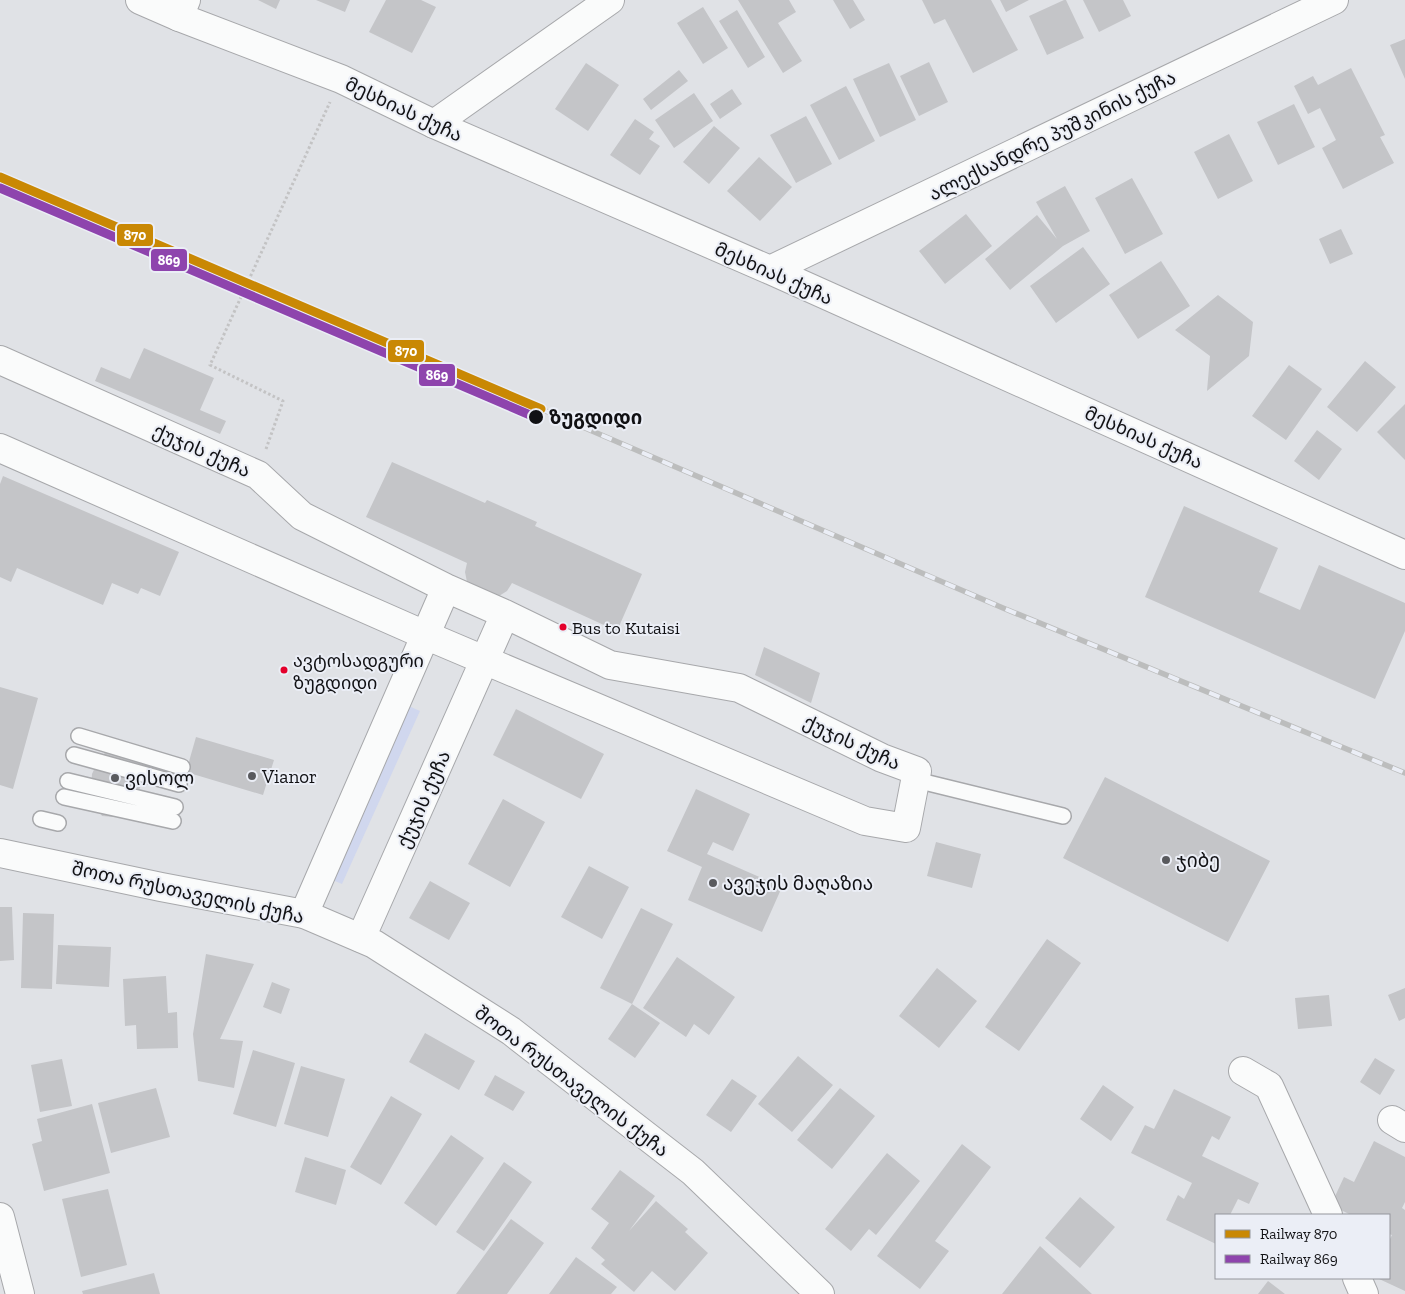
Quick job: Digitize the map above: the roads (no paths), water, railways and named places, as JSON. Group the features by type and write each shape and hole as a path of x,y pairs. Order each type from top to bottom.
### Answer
{"street":[{"name":"მესხიას ქუჩა","path":"140,0 183,8 341,79 434,124 770,270 1405,555"},
{"path":"434,124 586,15 610,0"},
{"name":"ალექსანდრე პუშკინის ქუჩა","path":"770,270 1334,0"},
{"name":"ქუჯის ქუჩა","path":"0,360 258,475 302,516 446,588 506,614 610,665 738,688 882,758 917,771 906,828 865,820 425,636 0,448"},
{"path":"304,914 446,588"},
{"name":"ქუჯის ქუჩა","path":"361,938 506,614"},
{"name":"შოთა რუსთაველის ქუჩა","path":"0,853 161,887 304,914 382,949 511,1031 693,1172 820,1294"},
{"path":"1243,1071 1269,1086 1328,1214"},
{"path":"0,1217 20,1294"},
{"path":"1356,1279 1364,1294"}],"lane":[{"path":"79,736 182,767"},
{"path":"74,755 179,784"},
{"path":"916,780 1063,816"},
{"path":"64,797 174,814 68,781"},
{"path":"40,819 58,823"}],"railway":[{"path":"541,409 1003,608 1405,773"}],"rail line":[{"name":"870","path":"0,177 541,409"},
{"name":"869","path":"0,188 537,418"}],"place":[{"name":"ზუგდიდი","path":"536,417"},
{"name":"Bus to Kutaisi","path":"563,627"},
{"name":"ავტოსადგური ზუგდიდი","path":"284,670"},
{"name":"Vianor","path":"252,776"},
{"name":"ვისოლ","path":"115,778"},
{"name":"ჯიბე","path":"1166,860"},
{"name":"ავეჯის მაღაზია","path":"713,883"}]}
